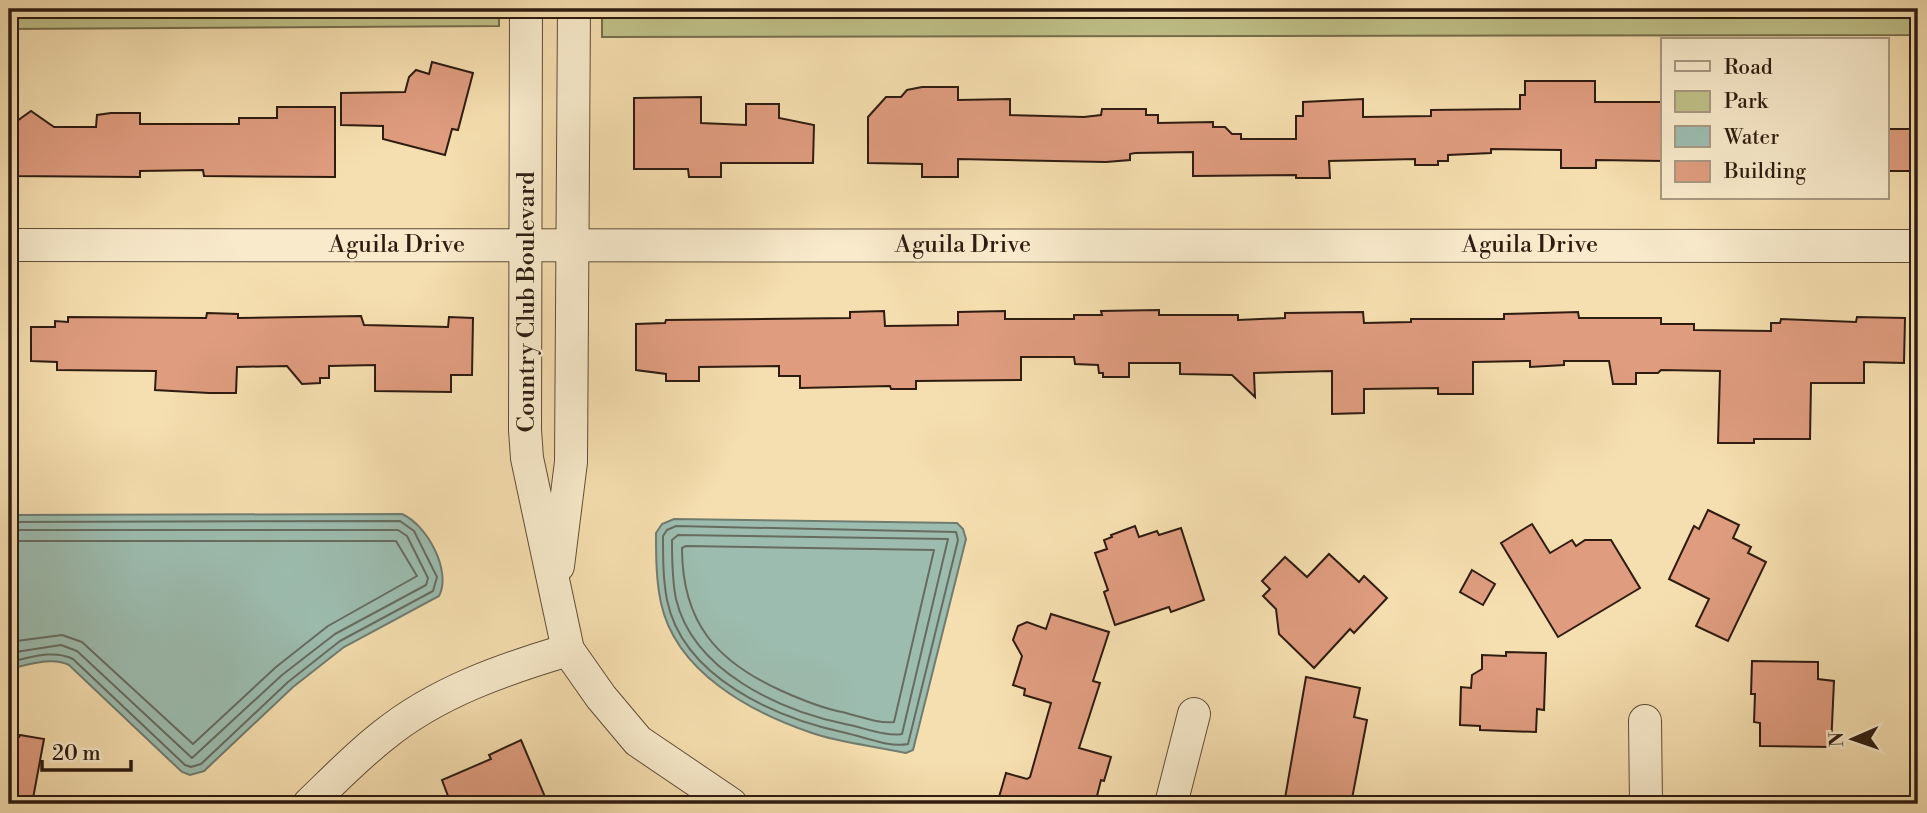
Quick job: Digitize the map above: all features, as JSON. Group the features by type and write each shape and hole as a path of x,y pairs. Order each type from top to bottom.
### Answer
{"street":[{"name":"Country Club Boulevard","path":"526,9 527,458 568,650 601,697 638,741 731,804"},
{"name":"Country Club Boulevard","path":"555,592 571,462 574,9"},
{"name":"Aguila Drive","path":"9,245 1918,246"},
{"path":"309,804 385,734 442,698 504,670 568,650"},
{"path":"1171,804 1194,714"},
{"path":"1645,722 1646,804"}],"green space":[{"path":"9,9 499,9 499,26 9,29"},
{"path":"602,9 1918,9 1918,35 602,37"}],"water":[{"path":"402,514 420,528 435,550 442,574 439,596 344,647 293,687 204,771 190,775 182,772 69,665 47,661 9,669 9,515"},
{"path":"674,519 957,523 963,529 966,539 913,750 906,753 846,742 788,724 741,701 699,669 669,628 659,594 656,533 662,524"}],"building":[{"path":"432,62 473,73 458,130 452,129 445,155 383,139 383,126 341,125 341,93 405,92 409,77 416,70 429,74"},
{"path":"1525,81 1595,81 1595,102 1661,102 1661,161 1596,160 1596,168 1561,168 1561,150 1491,149 1491,153 1448,155 1448,161 1438,161 1438,165 1415,165 1415,159 1329,161 1330,178 1296,178 1296,175 1193,176 1193,152 1135,153 1130,154 1130,160 1106,162 958,159 958,177 922,177 922,164 868,163 868,117 886,97 901,97 907,90 922,87 958,87 958,100 1010,99 1010,115 1084,117 1101,115 1102,109 1146,109 1146,115 1158,115 1158,123 1213,122 1213,127 1225,127 1232,134 1241,134 1241,139 1296,139 1296,116 1303,116 1303,102 1363,99 1363,117 1431,116 1431,110 1520,109 1520,95 1525,95"},
{"path":"701,97 701,123 746,125 746,104 779,104 779,118 814,125 813,163 721,163 721,177 689,177 688,169 634,169 634,98"},
{"path":"277,107 335,107 335,177 204,176 203,170 140,171 140,177 9,176 9,121 17,121 31,111 54,127 96,127 97,115 111,113 140,113 140,124 239,124 239,118 277,118"},
{"path":"1888,129 1918,129 1918,171 1888,171"},
{"path":"1159,310 1159,315 1238,315 1238,320 1285,318 1285,313 1363,312 1364,323 1411,322 1411,319 1504,319 1504,314 1578,312 1579,318 1661,318 1661,324 1694,324 1694,330 1771,331 1771,323 1780,323 1781,319 1856,322 1857,317 1905,318 1904,363 1864,362 1864,383 1811,383 1810,439 1754,439 1754,443 1718,443 1720,371 1661,370 1658,373 1636,373 1636,384 1613,384 1609,361 1564,361 1564,365 1530,367 1530,361 1473,362 1473,394 1438,394 1438,388 1364,389 1364,413 1332,414 1332,371 1254,373 1255,397 1232,375 1180,374 1180,363 1129,363 1129,377 1103,377 1103,373 1099,373 1098,365 1075,364 1074,357 1021,357 1021,380 916,381 916,389 891,389 890,386 800,388 800,376 779,376 779,366 699,367 699,381 666,381 666,374 636,370 636,324 665,323 666,320 850,318 850,312 884,311 885,326 958,325 958,312 1005,311 1005,319 1074,319 1074,315 1102,315 1101,311"},
{"path":"207,313 238,314 238,318 361,316 364,325 448,327 449,317 473,318 472,375 451,375 451,392 375,391 375,365 329,366 329,378 320,378 320,383 302,384 287,366 237,367 236,393 209,393 155,390 156,371 57,370 57,362 31,361 31,327 55,327 55,321 68,322 68,317 206,318"},
{"path":"1708,510 1739,525 1733,538 1751,547 1748,553 1766,562 1728,641 1696,626 1709,599 1669,579 1694,526 1699,529"},
{"path":"1532,524 1550,553 1572,540 1576,546 1585,540 1611,540 1640,588 1558,637 1501,543"},
{"path":"1135,526 1139,537 1157,531 1159,535 1181,528 1204,600 1171,612 1169,607 1115,625 1104,592 1108,590 1095,553 1107,549 1104,540 1112,537 1111,535"},
{"path":"1329,554 1359,582 1364,576 1387,598 1354,633 1350,629 1314,668 1279,634 1276,609 1263,596 1270,589 1262,581 1285,557 1307,577"},
{"path":"1472,570 1495,584 1483,605 1460,592"},
{"path":"1051,614 1109,632 1093,681 1100,683 1079,748 1111,757 1095,804 997,804 1006,773 1027,779 1030,777 1051,703 1024,695 1025,689 1013,685 1022,656 1013,640 1018,626 1027,622 1046,629"},
{"path":"1506,652 1546,653 1544,710 1537,709 1536,732 1480,730 1480,726 1460,725 1461,687 1471,688 1472,675 1482,669 1482,655 1506,656"},
{"path":"1752,661 1818,662 1818,679 1834,681 1831,747 1760,746 1760,723 1754,722 1755,694 1751,694"},
{"path":"1306,677 1360,688 1354,717 1367,720 1351,804 1284,804"},
{"path":"9,736 44,739 32,804 9,801"},
{"path":"521,740 548,804 451,804 442,780 491,759 489,755"}]}
